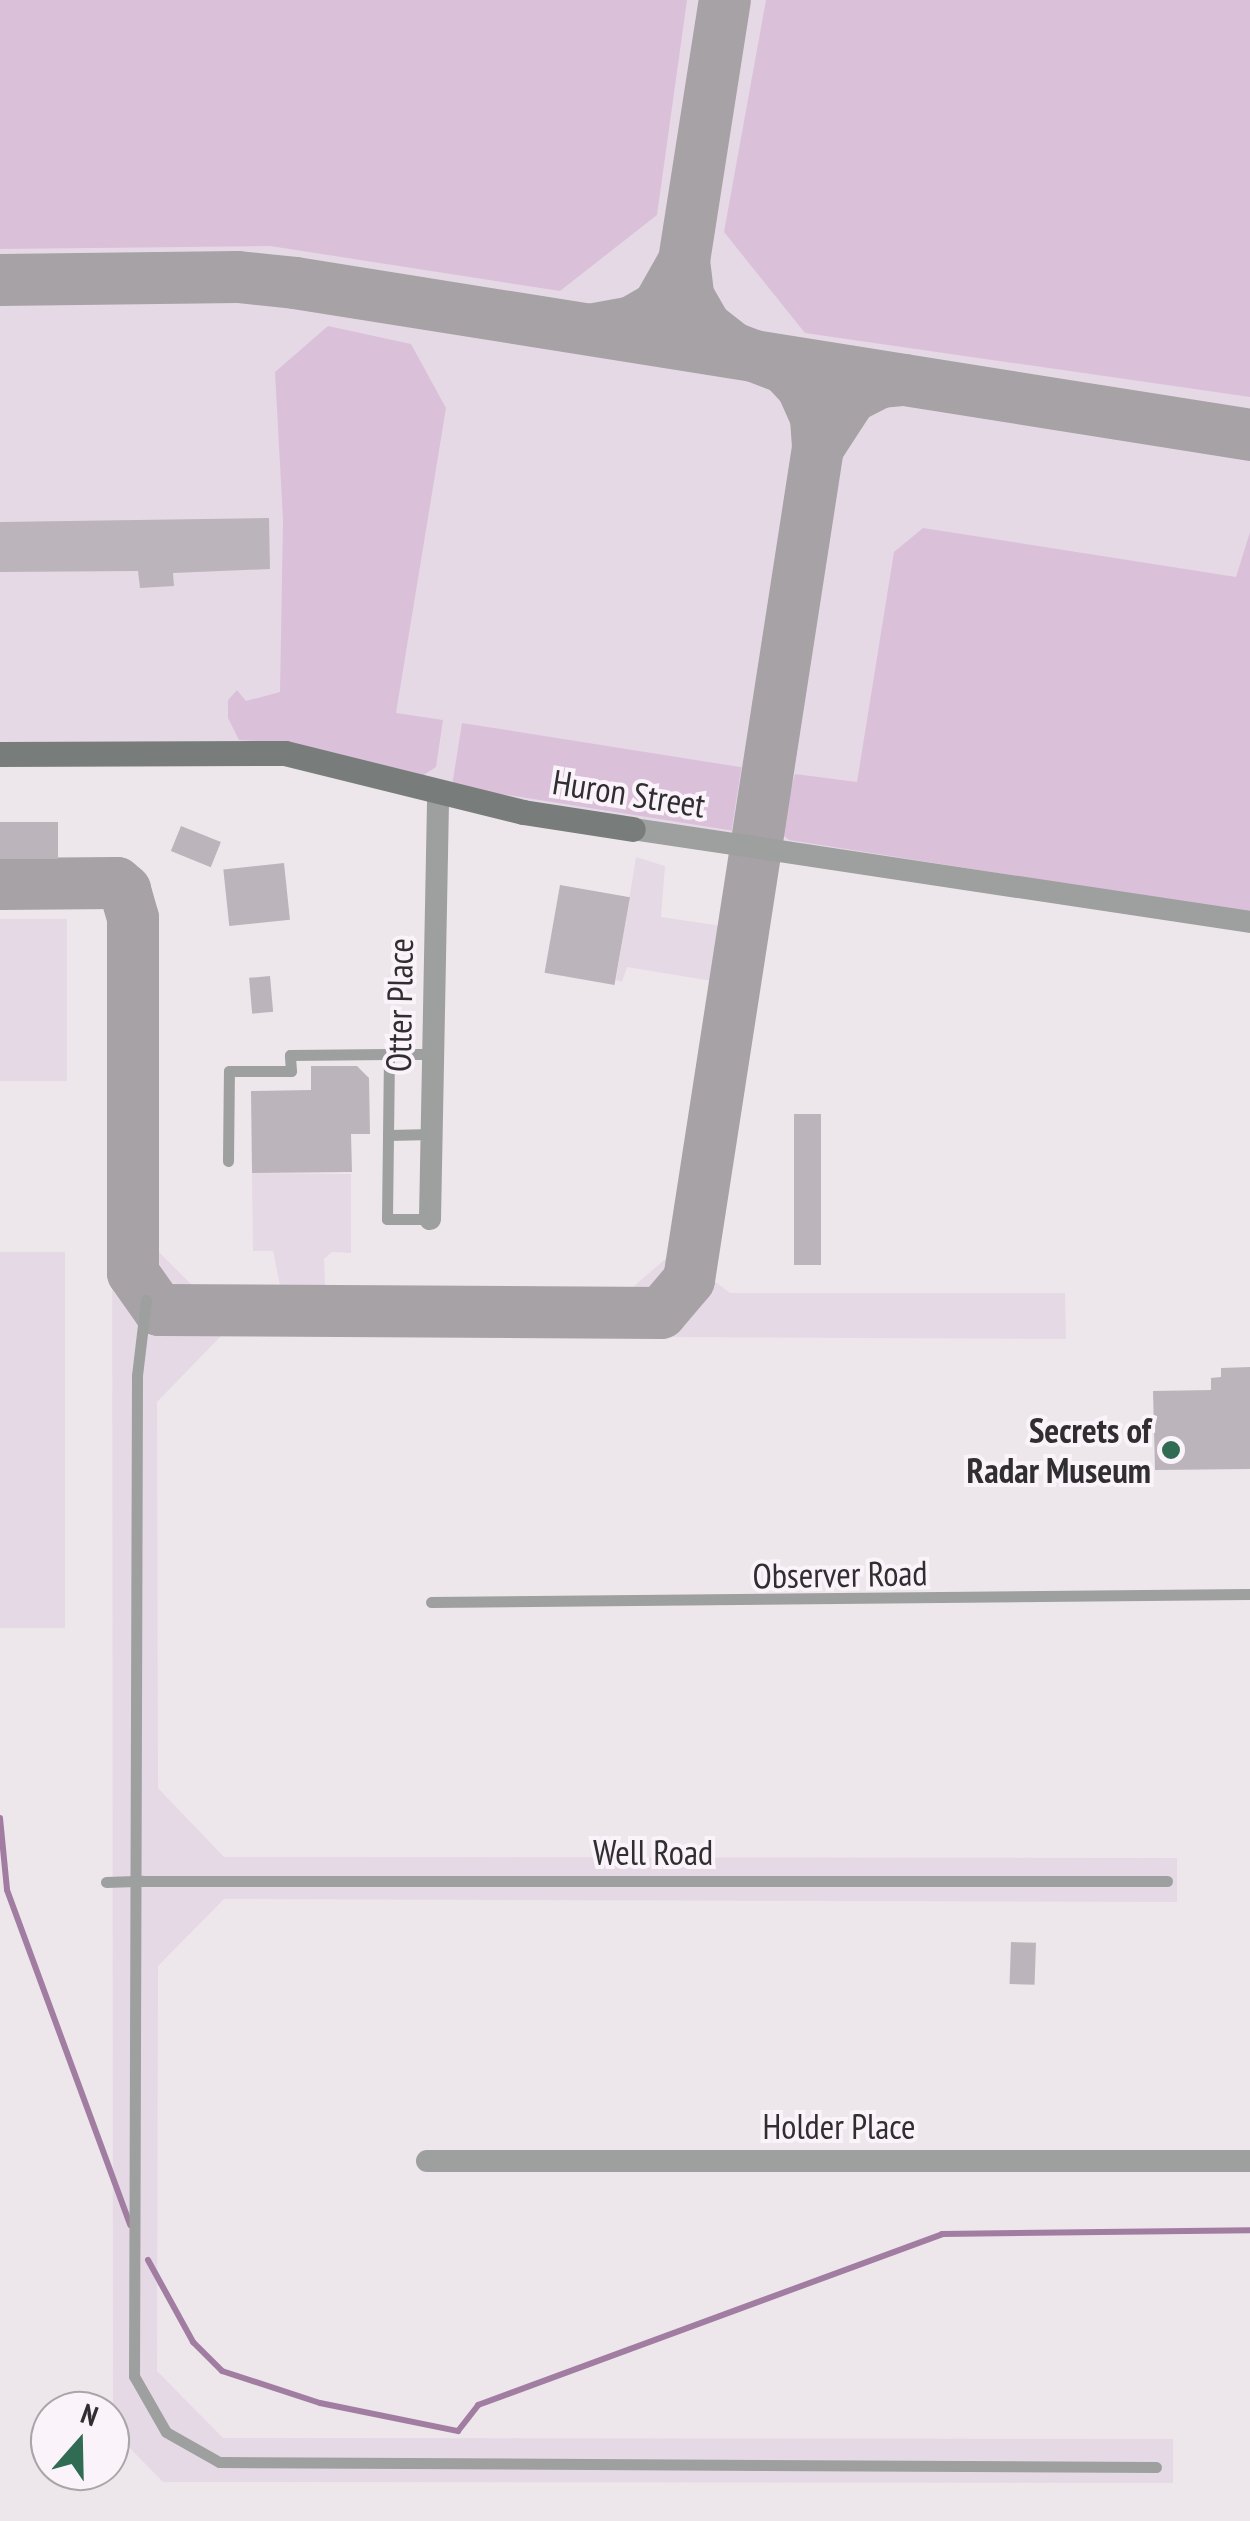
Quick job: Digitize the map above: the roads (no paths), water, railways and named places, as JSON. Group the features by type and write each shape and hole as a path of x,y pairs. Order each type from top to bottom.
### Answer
{"street":[{"name":"Huron Street","path":"0,754 284,753 438,793 633,829 1250,922"},
{"name":"Otter Place","path":"430,1220 438,793"},
{"name":"Holder Place","path":"427,2162 1250,2161"}],"lane":[{"path":"389,1054 387,1219 430,1220"},
{"path":"228,1161 229,1071 291,1071 290,1055 433,1054"},
{"path":"388,1134 432,1134"},
{"path":"146,1300 137,1376 139,1881 134,2376 166,2432 219,2462 1156,2467"},
{"name":"Observer Road","path":"432,1602 1250,1594"},
{"path":"106,1882 716,1880"},
{"name":"Well Road","path":"139,1881 1166,1881"}],"waterway":[{"path":"0,1818 7,1890 130,2225"},
{"path":"148,2260 193,2342 222,2371 320,2403 458,2431 478,2405 942,2234 1250,2230"}],"place":[{"name":"Secrets of Radar Museum","path":"1171,1450"}]}
